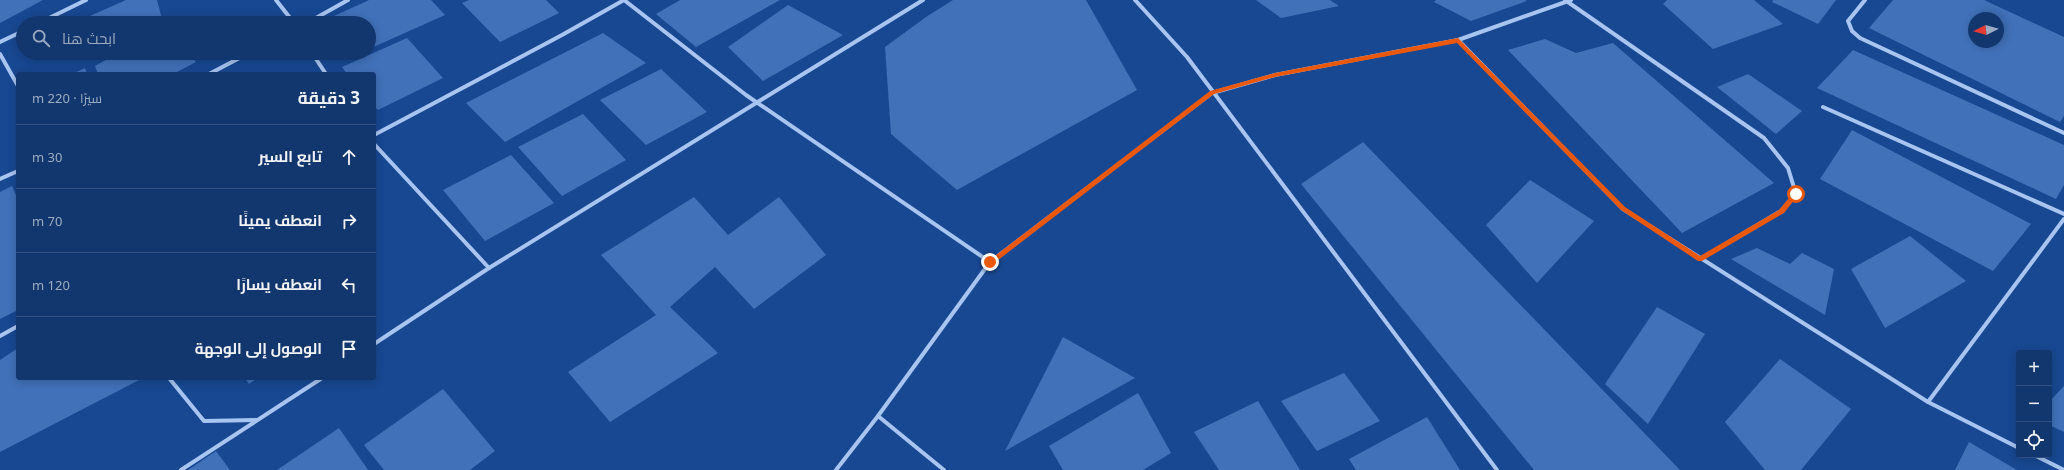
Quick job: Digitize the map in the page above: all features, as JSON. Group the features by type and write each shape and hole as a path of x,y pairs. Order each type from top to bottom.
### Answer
{"street":[{"path":"53,16 86,0"},
{"path":"276,0 289,16"},
{"path":"319,16 348,0"},
{"path":"376,134 420,109 559,38 624,0 755,102 990,262"},
{"path":"376,343 489,268 755,102 923,0"},
{"path":"1135,0 1187,57 1212,93 1497,470"},
{"path":"1865,0 1848,21 1848,27 1856,35 1879,48 2064,133"},
{"path":"836,470 878,416 990,262 1212,93 1275,75 1458,40 1568,1 1764,138 1788,168 1796,194 1781,212 1700,259"},
{"path":"0,42 16,34"},
{"path":"1458,40 1623,209 1928,402 2016,446"},
{"path":"0,54 16,82"},
{"path":"213,72 236,60"},
{"path":"317,60 325,72"},
{"path":"1823,107 2064,214"},
{"path":"376,146 489,268"},
{"path":"0,179 16,172"},
{"path":"1928,402 2064,219"},
{"path":"0,336 16,327"},
{"path":"171,380 204,421 256,420"},
{"path":"181,470 319,380"},
{"path":"878,416 944,470"},
{"path":"2040,458 2064,470"}],"building":[{"path":"0,0 43,0 0,23"},
{"path":"126,0 157,0 161,16 90,16"},
{"path":"369,0 431,0 445,15 376,46 376,16 334,16"},
{"path":"469,0 546,0 559,13 500,42 462,3"},
{"path":"680,0 780,0 696,47 656,14"},
{"path":"953,0 1086,0 1137,90 957,190 891,134 885,47 926,17"},
{"path":"1256,0 1330,0 1339,6 1281,18"},
{"path":"1436,0 1527,1 1471,21 1434,2"},
{"path":"1667,0 1754,0 1783,24 1713,49 1663,4"},
{"path":"1773,0 1836,0 1818,24 1772,2"},
{"path":"1893,0 1984,0 2064,37 2064,116 2060,122 1869,28"},
{"path":"788,5 843,35 763,81 728,47"},
{"path":"603,33 646,63 505,142 466,103"},
{"path":"407,38 443,78 378,110 376,108 376,72 346,72 342,67 358,60 376,60 376,52"},
{"path":"1545,39 1576,53 1613,43 1774,183 1682,233 1508,50"},
{"path":"1853,50 2064,145 2064,185 2056,199 1817,88"},
{"path":"106,60 194,60 196,62 177,72 97,72 95,66"},
{"path":"85,68 86,72 76,72"},
{"path":"661,69 707,112 646,145 600,100"},
{"path":"1748,74 1802,111 1776,134 1717,87"},
{"path":"583,114 626,160 562,196 518,147"},
{"path":"1852,130 2031,224 1993,271 1820,179"},
{"path":"1363,142 1680,470 1534,470 1301,184"},
{"path":"511,155 554,203 485,241 443,190"},
{"path":"1530,180 1594,221 1537,283 1486,225"},
{"path":"12,186 16,195 16,311 0,319 0,192"},
{"path":"694,197 728,235 779,197 826,255 754,309 715,267 670,307 718,353 610,422 568,372 656,315 601,255"},
{"path":"1910,236 1966,281 1885,328 1851,269"},
{"path":"1757,248 1790,264 1802,253 1834,269 1825,315 1731,259"},
{"path":"1657,307 1705,334 1648,424 1605,384"},
{"path":"1063,337 1135,378 1005,451"},
{"path":"16,349 16,380 139,380 0,452 0,360"},
{"path":"1780,359 1851,409 1801,470 1765,470 1725,422"},
{"path":"1344,373 1380,421 1317,451 1281,401"},
{"path":"246,380 255,380 249,384"},
{"path":"2064,386 2064,432 2052,426 2052,399"},
{"path":"443,389 495,451 470,470 384,470 364,445"},
{"path":"1138,393 1171,453 1143,470 1063,470 1049,446"},
{"path":"1258,401 1300,470 1219,470 1194,432"},
{"path":"1427,417 1460,470 1356,470 1349,459"},
{"path":"339,428 368,470 277,470"},
{"path":"1969,442 2017,470 1955,470"},
{"path":"216,451 230,470 188,470"}],"route":[{"path":"990,262 1212,93 1275,75 1458,40 1623,209 1700,259 1781,212 1796,194"}]}
